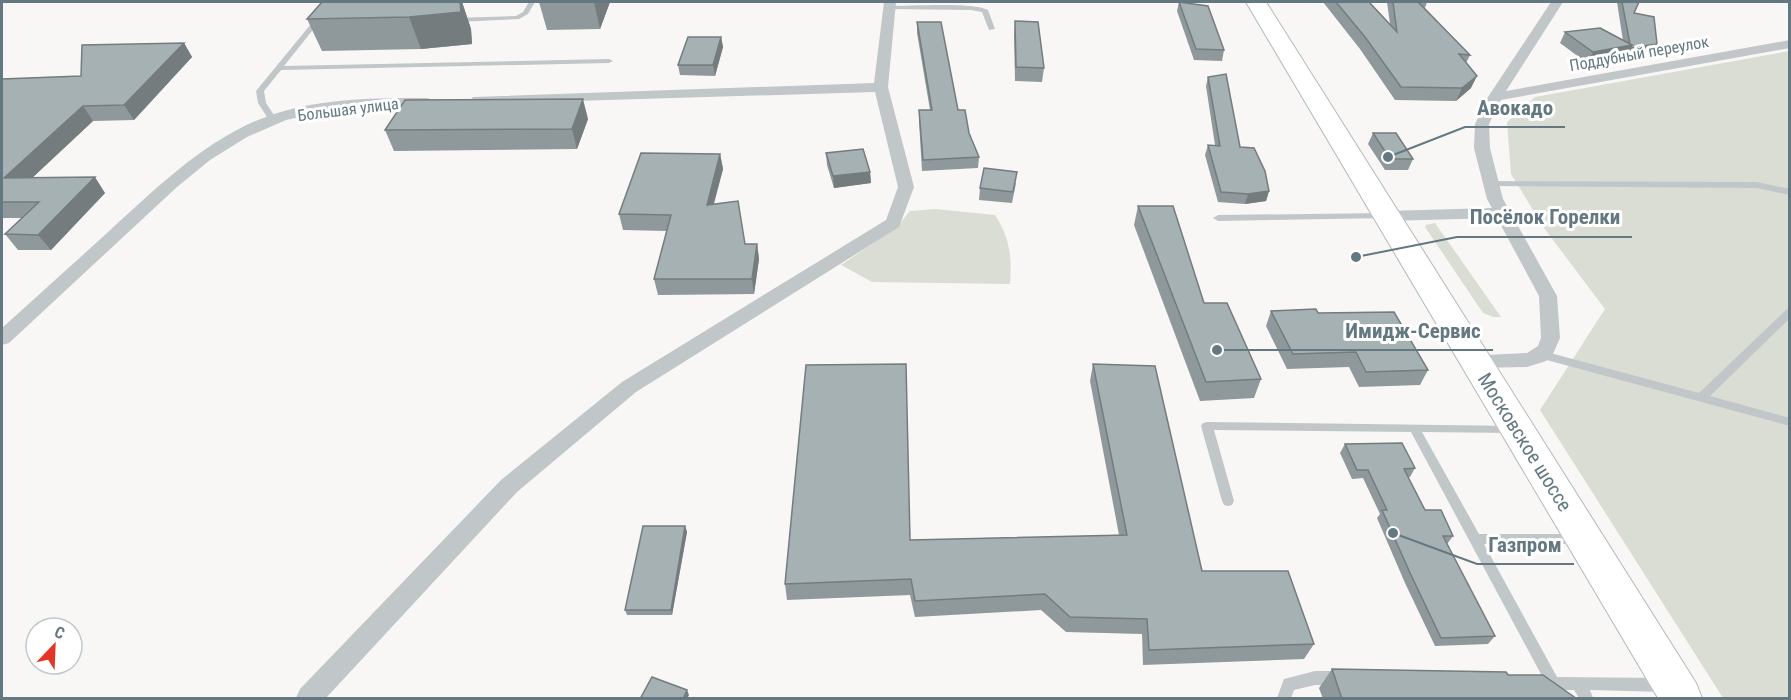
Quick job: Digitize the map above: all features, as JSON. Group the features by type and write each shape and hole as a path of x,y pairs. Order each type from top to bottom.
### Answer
{"main road":[{"name":"Московское шоссе","path":"1256,2 1474,362 1586,539 1677,692"}],"street":[{"path":"1474,362 1532,360 1543,355 1550,347 1551,312 1548,296 1490,184 1482,148 1482,124 1495,98 1557,2"},
{"path":"309,699 509,486 629,387 893,223 906,187 881,87 890,5"},
{"name":"Поддубный переулок","path":"1495,98 1790,44"},
{"path":"463,101 881,87"},
{"name":"Большая улица","path":"2,338 175,181 214,149 263,124 304,112 367,104 439,102"},
{"path":"1386,216 1503,213"}],"lane":[{"path":"274,121 262,103 260,91 332,2"},
{"path":"442,20 517,18 526,13 531,2"},
{"path":"890,5 985,10 991,29"},
{"path":"279,68 609,61"},
{"path":"1490,184 1757,185 1790,192"},
{"path":"1218,218 1386,216"},
{"path":"1701,398 1790,312"},
{"path":"1543,355 1790,422"},
{"path":"1228,501 1208,426 1516,429"},
{"path":"1414,428 1553,683"},
{"path":"1474,538 1586,539"},
{"path":"1284,699 1289,684 1315,678 1351,678"},
{"path":"1529,682 1578,683 1677,692"},
{"path":"1578,683 1586,699"}],"shaded area":[{"path":"1789,51 1789,698 1723,698 1540,410 1605,309 1544,228 1511,174 1507,122 1535,97"},
{"path":"935,209 995,215 1009,248 1010,284 872,282 841,265 897,227 910,211"},
{"path":"1435,223 1501,317 1483,313 1425,227"}],"building":[{"path":"322,2 460,2 461,12 409,17 307,19"},
{"path":"1179,2 1208,6 1224,50 1196,49"},
{"path":"1336,2 1369,2 1397,32 1393,2 1418,2 1470,55 1459,54 1477,76 1462,88 1401,87"},
{"path":"1622,2 1639,2 1634,13 1654,17 1657,44 1631,48"},
{"path":"1015,21 1038,22 1044,68 1016,67"},
{"path":"917,22 941,22 958,110 965,110 969,133 979,157 923,160 919,110 932,110"},
{"path":"1600,28 1632,45 1593,52 1565,32"},
{"path":"688,37 721,37 713,65 678,65"},
{"path":"184,43 124,105 83,106 4,178 95,177 38,235 5,234 39,202 2,202 2,79 81,76 82,45"},
{"path":"1226,74 1240,147 1254,148 1265,171 1269,191 1248,194 1221,192 1208,145 1220,146 1208,77"},
{"path":"583,99 572,129 385,130 405,100"},
{"path":"1373,133 1396,133 1413,159 1390,159"},
{"path":"863,149 870,172 833,176 826,153"},
{"path":"641,153 720,154 707,205 738,201 745,244 757,244 752,279 654,279 671,215 619,214"},
{"path":"984,168 1017,172 1013,192 980,188"},
{"path":"1138,206 1173,206 1204,303 1227,303 1261,379 1206,382"},
{"path":"1316,309 1318,313 1394,312 1428,370 1366,372 1356,352 1293,354 1271,311"},
{"path":"906,364 910,540 1127,535 1093,364 1155,366 1202,571 1288,571 1314,644 1149,650 1147,619 1070,617 1045,594 915,601 911,579 785,584 806,365"},
{"path":"1402,443 1415,468 1404,469 1425,510 1441,510 1453,536 1443,536 1495,636 1441,638 1382,510 1387,510 1368,470 1357,470 1345,444"},
{"path":"643,526 685,526 671,610 625,610"},
{"path":"1332,669 1506,672 1508,675 1543,675 1577,699 1342,699"},
{"path":"652,677 687,690 683,699 640,699"}],"place":[{"name":"Авокадо","path":"1388,157"},
{"name":"Посёлок Горелки","path":"1356,257"},
{"name":"Имидж-Сервис","path":"1217,350"},
{"name":"Газпром","path":"1393,533"}]}
